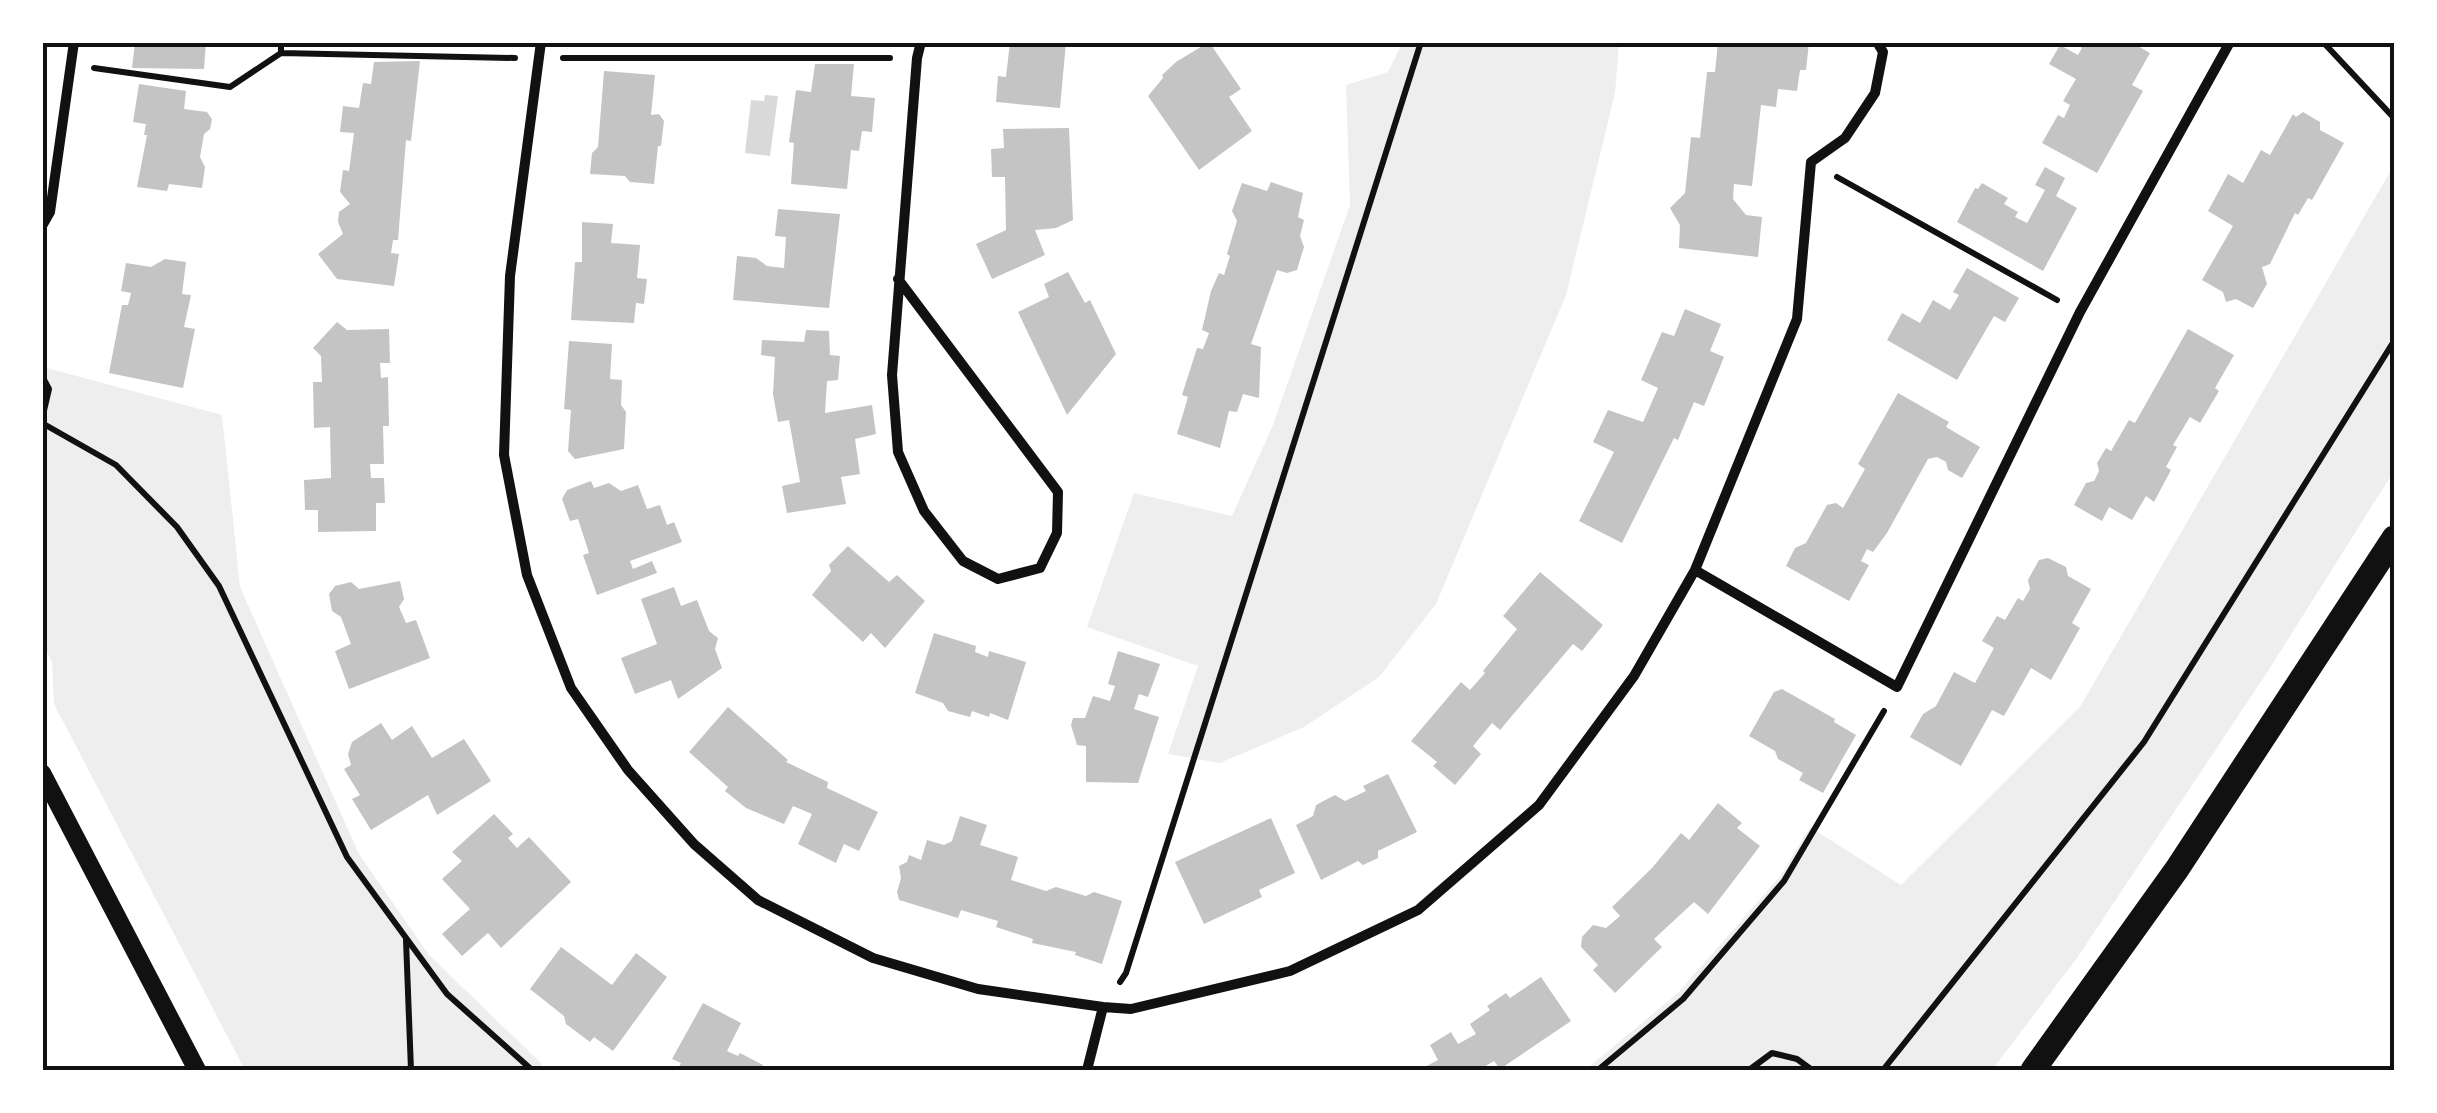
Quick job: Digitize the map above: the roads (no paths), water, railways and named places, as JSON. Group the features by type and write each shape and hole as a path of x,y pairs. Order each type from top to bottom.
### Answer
{"main road":[{"path":"2033,1070 2187,854 2394,538"}],"street":[{"path":"42,226 50,212 74,42"},
{"path":"541,42 510,276 504,455 527,575 572,688 628,770 694,844 758,900 873,958 978,989 1103,1008 1131,1008 1290,972 1418,910 1539,804 1634,676 1695,570 1797,319 1811,162 1845,138 1875,93 1883,52 1877,42"},
{"path":"898,280 1058,492 1056,533 1040,568 998,579 963,560 924,512 898,452 892,374 898,280 917,58 922,42"},
{"path":"1695,570 1898,687 2080,312 2230,42"},
{"path":"42,773 197,1070"},
{"path":"1087,1070 1103,1008"}]}
